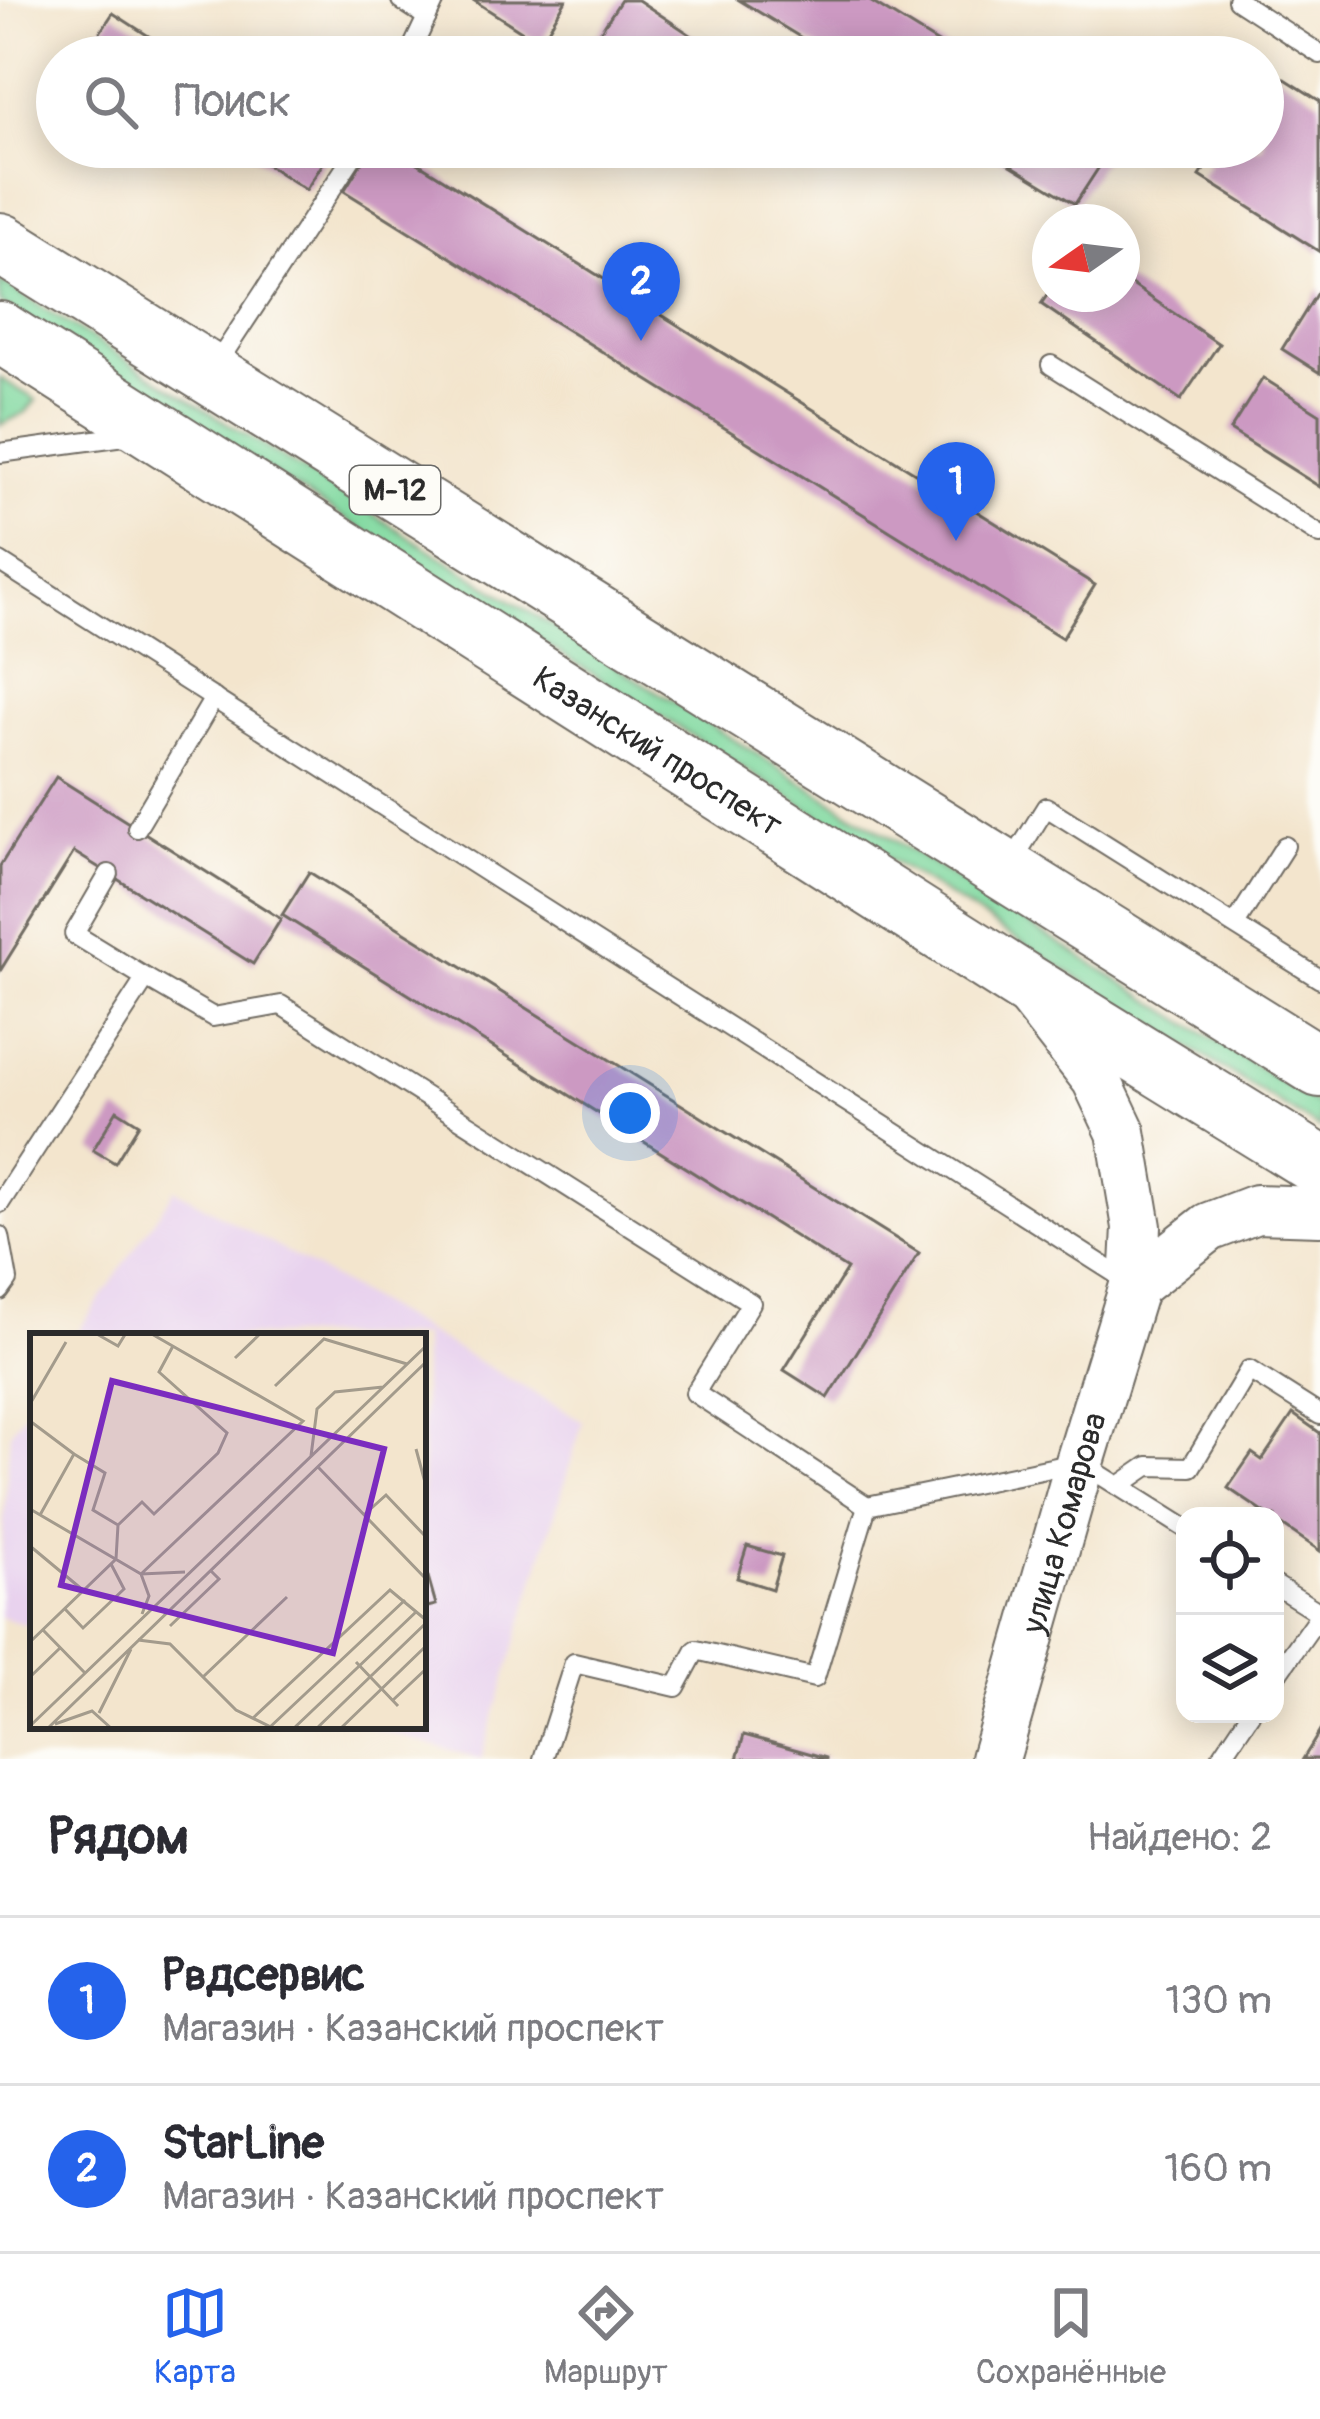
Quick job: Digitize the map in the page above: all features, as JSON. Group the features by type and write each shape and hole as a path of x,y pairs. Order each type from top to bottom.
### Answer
{"main road":[{"name":"М-12","path":"0,243 1314,1059"},
{"name":"Казанский проспект","path":"0,332 1320,1166"}],"street":[{"name":"улица Комарова","path":"995,1759 1099,1474 1134,1286 1137,1227 1120,1132 1096,1079 1019,980"},
{"path":"1134,1286 1209,1227 1256,1209 1320,1210"}],"lane":[{"path":"400,0 431,9"},
{"path":"1239,1 1320,55"},
{"path":"210,374 345,168"},
{"path":"1051,365 1320,535"},
{"path":"2,456 159,431"},
{"path":"0,562 1134,1286"},
{"path":"137,828 214,698"},
{"path":"1006,871 1046,807 1320,979"},
{"path":"1236,923 1285,846"},
{"path":"109,874 74,934 213,1017 281,1005 751,1303 695,1394 867,1506 1148,1466 1191,1467 1249,1370 1320,1415"},
{"path":"0,1203 146,978"},
{"path":"0,1236 8,1280 0,1292"},
{"path":"1099,1474 1176,1522"},
{"path":"543,1759 574,1663 676,1687 696,1650 815,1678 867,1506"},
{"path":"1284,1591 1320,1613 1284,1665"},
{"path":"1220,1759 1244,1723"}],"shaded area":[{"path":"175,1189 583,1421 481,1759 376,1729 426,1729 426,1333 77,1333"},
{"path":"30,1403 30,1626 0,1617 10,1433"}],"green space":[{"path":"0,281 1320,1106 1320,1129 0,303"},
{"path":"0,378 36,400 26,412 0,425"}],"building":[{"path":"473,0 566,0 544,36 529,36"},
{"path":"621,0 638,0 692,36 597,36"},
{"path":"739,0 868,0 927,36 798,36"},
{"path":"113,13 149,36 98,36"},
{"path":"1284,78 1320,101 1320,252 1200,176 1205,168 1284,168"},
{"path":"272,168 320,168 306,190"},
{"path":"358,168 426,168 1095,585 1062,638 344,191"},
{"path":"1016,168 1098,168 1075,204"},
{"path":"1320,288 1320,373 1282,349"},
{"path":"1140,290 1219,344 1181,400 1053,312 1140,312"},
{"path":"1263,378 1320,414 1320,487 1230,430"},
{"path":"56,777 281,919 253,964 74,852 0,971 0,866"},
{"path":"309,872 919,1253 828,1398 784,1370 847,1269 282,915"},
{"path":"117,1110 139,1124 115,1163 93,1150"},
{"path":"1293,1414 1320,1433 1320,1551 1284,1526 1284,1507 1256,1507 1228,1488 1252,1453 1262,1460"},
{"path":"747,1546 782,1556 772,1589 737,1578"},
{"path":"426,1570 436,1605 426,1607"},
{"path":"1320,1731 1320,1759 1303,1759 1311,1746"},
{"path":"744,1735 826,1758 826,1759 737,1759"}],"place":[{"name":"StarLine","path":"641,341"},
{"name":"Рвдсервис","path":"956,541"}]}
